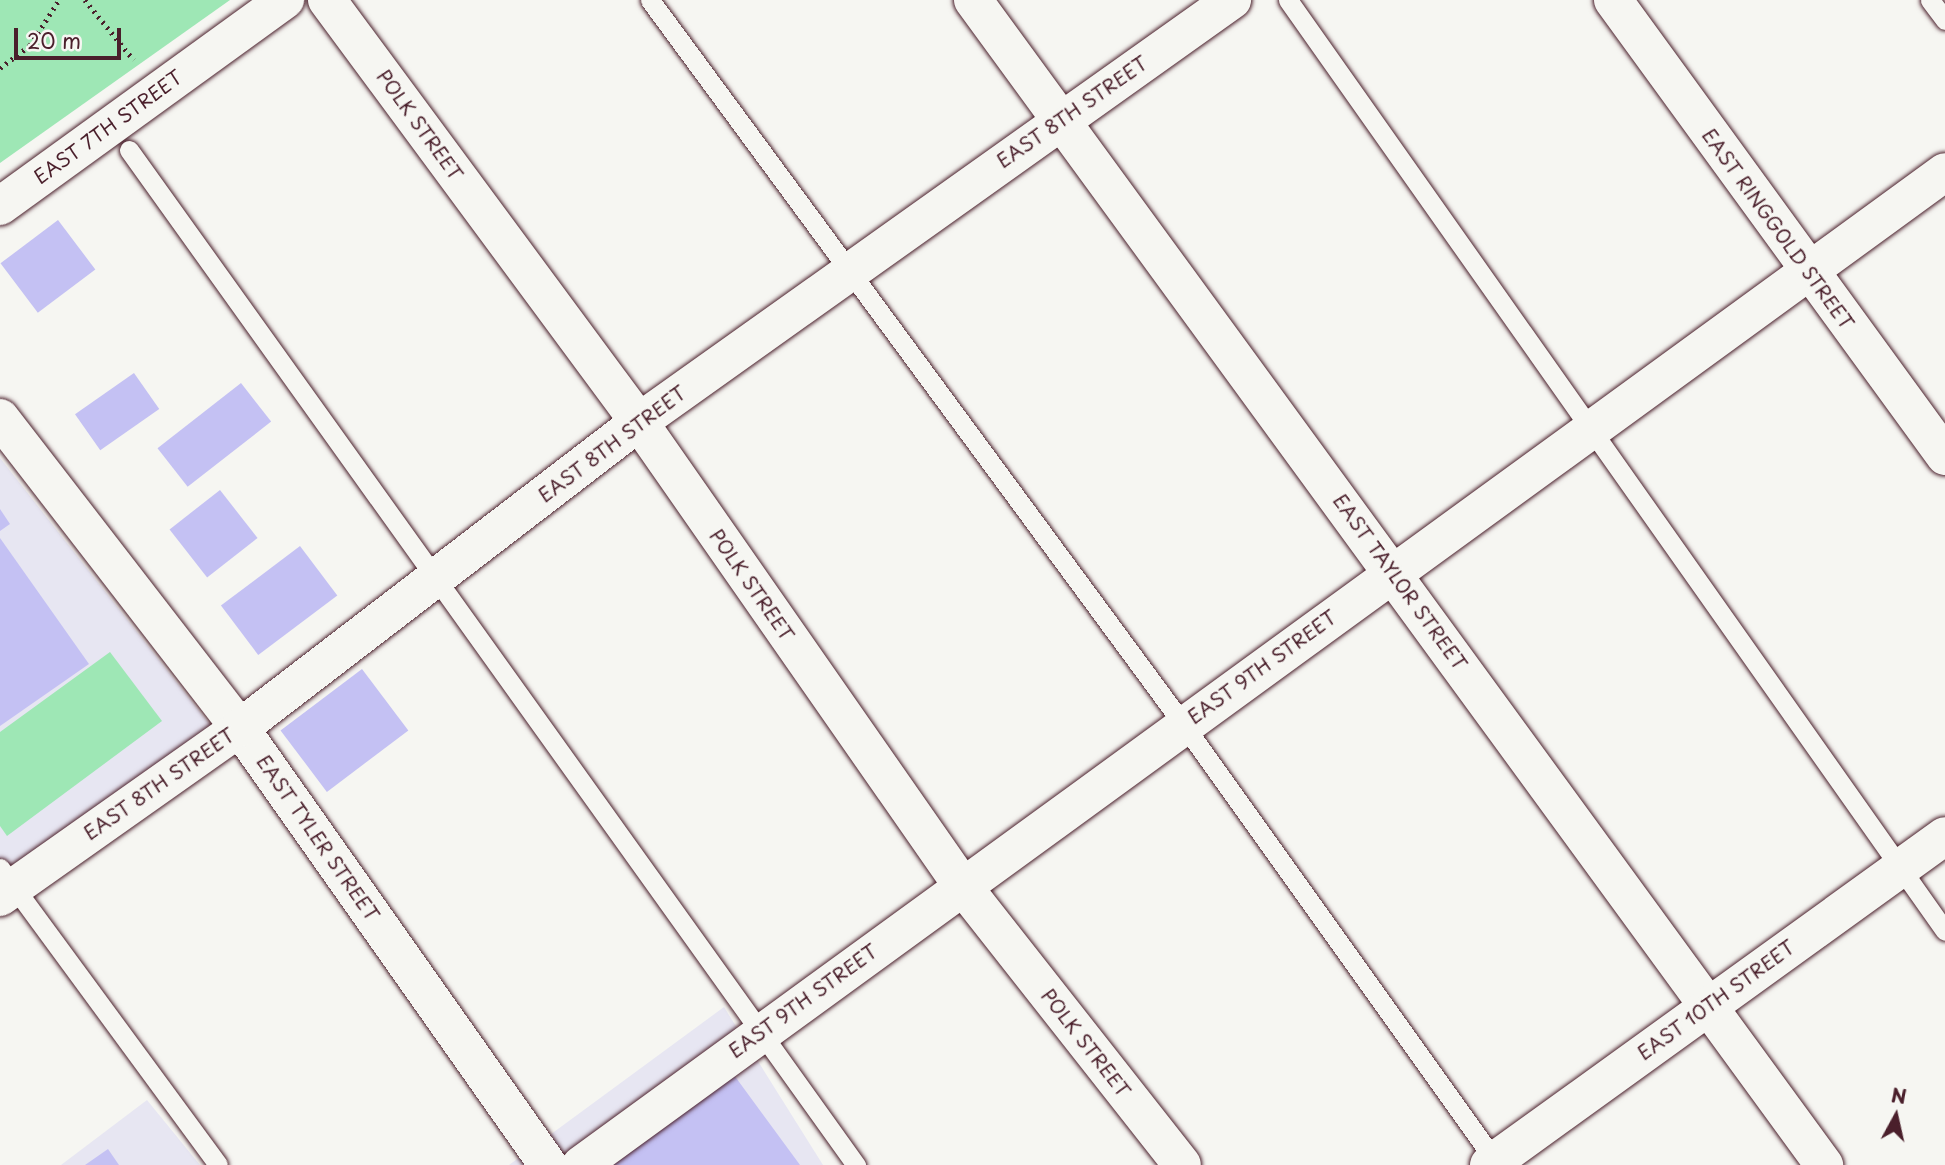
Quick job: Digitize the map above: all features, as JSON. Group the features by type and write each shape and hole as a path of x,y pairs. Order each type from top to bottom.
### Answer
{"street":[{"name":"EAST 7TH STREET","path":"0,206 285,0"},
{"name":"POLK STREET","path":"327,0 639,422 961,884 1182,1165"},
{"name":"EAST TAYLOR STREET","path":"973,0 1710,1003 1824,1165"},
{"name":"EAST 8TH STREET","path":"5,884 240,728 639,422 1061,119 1232,0"},
{"name":"EAST RINGGOLD STREET","path":"1613,0 1808,273 1945,456"},
{"name":"EAST 9TH STREET","path":"581,1165 961,884 1945,173"},
{"name":"EAST TYLER STREET","path":"0,418 240,728 548,1165"},
{"name":"EAST 10TH STREET","path":"1494,1164 1710,1003 1945,836"}],"lane":[{"path":"650,0 847,272 1183,724 1494,1164"},
{"path":"1288,0 1593,428 1899,869 1945,931"},
{"path":"1930,0 1945,20"},
{"path":"129,150 439,576 856,1165"},
{"path":"5,884 218,1165"}],"path":[{"path":"0,68 30,45 59,0"},
{"path":"85,0 134,60"}],"shaded area":[{"path":"0,458 222,740 0,914"},
{"path":"724,1007 823,1165 509,1165"},
{"path":"147,1100 200,1165 61,1165"}],"green space":[{"path":"0,0 230,0 0,163"},
{"path":"110,652 162,721 7,836 0,826 0,732"}],"building":[{"path":"58,220 95,270 38,313 0,263"},
{"path":"134,373 159,409 100,450 75,414"},
{"path":"241,383 271,422 188,487 157,448"},
{"path":"220,490 258,538 207,577 170,529"},
{"path":"0,509 10,524 0,531"},
{"path":"0,538 89,664 0,726"},
{"path":"300,546 337,596 258,655 221,606"},
{"path":"362,669 408,730 327,792 281,730"},
{"path":"734,1075 800,1165 609,1165"},
{"path":"108,1149 119,1165 85,1165"}]}
